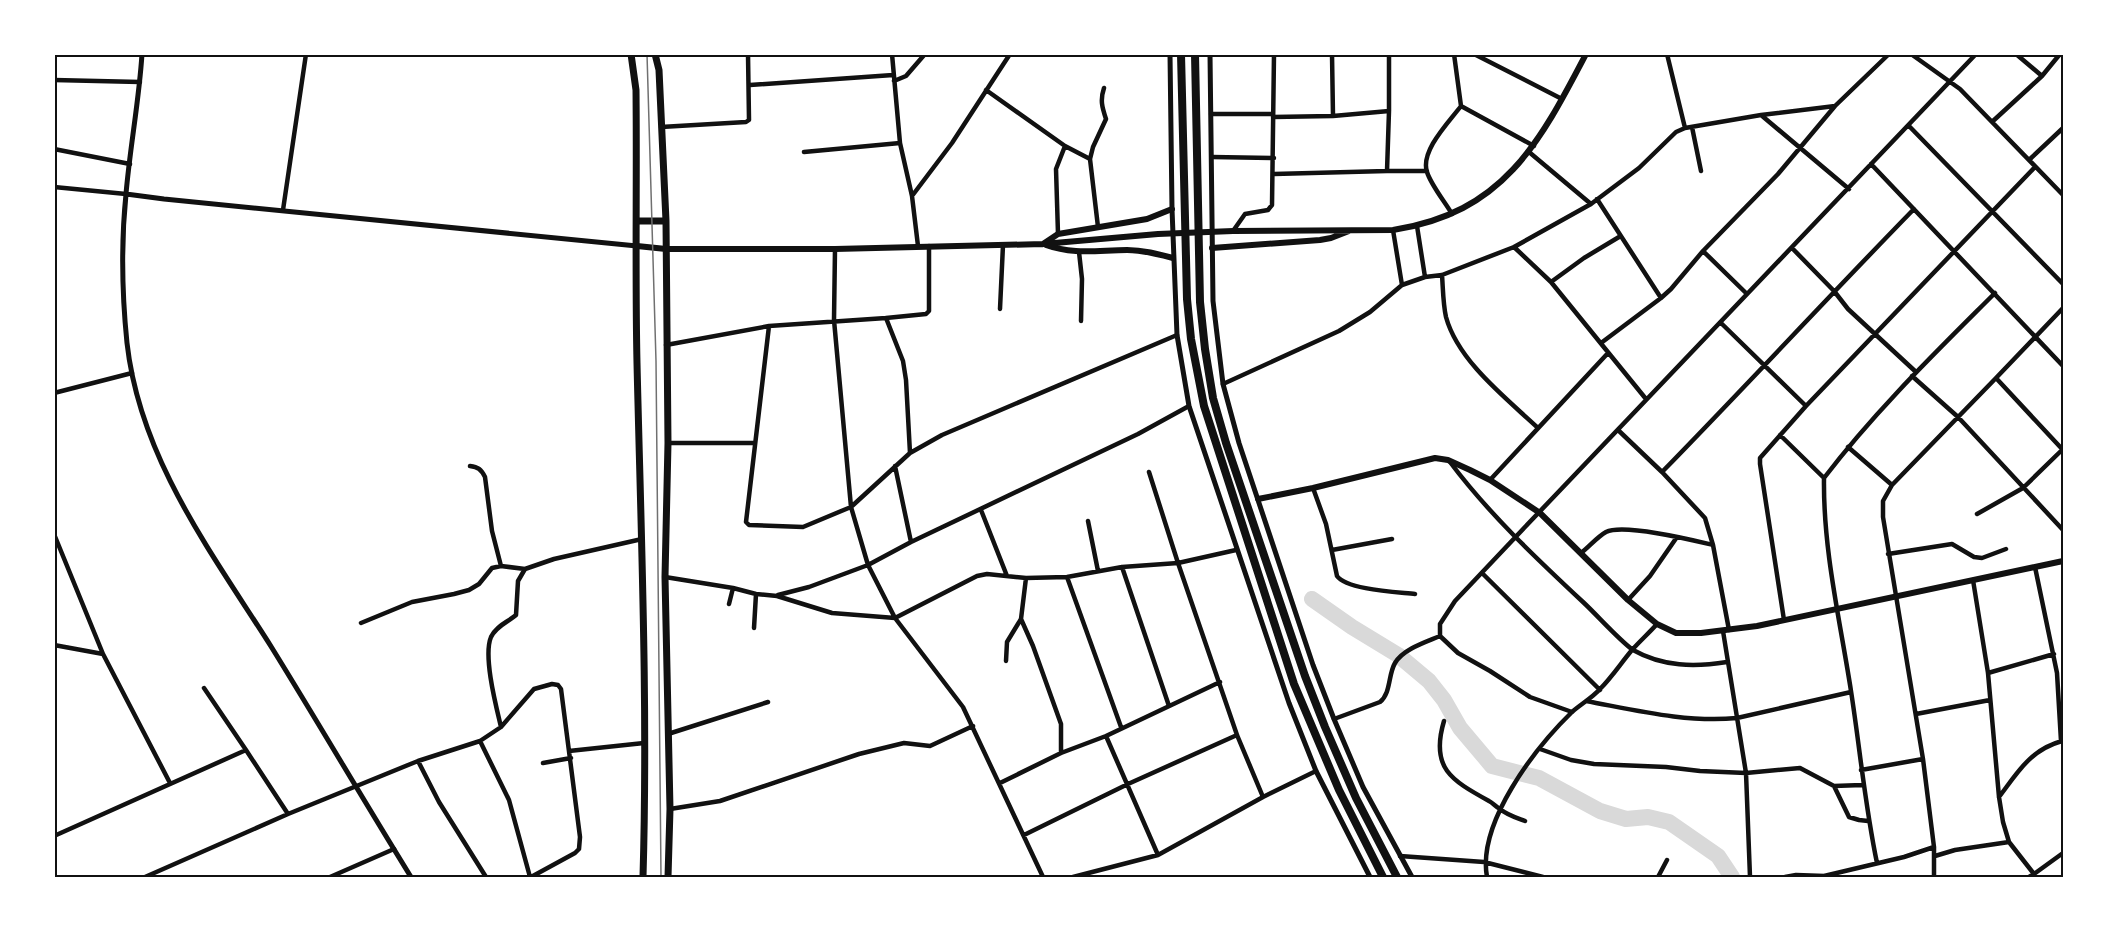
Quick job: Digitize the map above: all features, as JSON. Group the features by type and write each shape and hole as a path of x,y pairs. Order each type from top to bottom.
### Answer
{"highway":[{"path":"1181,54 1187,299 1191,339 1204,406 1232,499 1294,684 1339,790 1383,877"},
{"path":"1195,54 1200,302 1213,398 1226,443 1321,717 1356,798 1397,877"}],"main road":[{"path":"631,54 636,90 637,361 643,539 643,877"},
{"path":"655,54 659,70 666,221 668,443 665,577 670,809 668,877"},
{"path":"637,246 666,249 835,249 1043,244 1158,234 1393,230 1417,226 1452,215 1480,200 1491,191 1534,146 1586,54"},
{"path":"1043,244 1058,234 1147,219 1172,209"},
{"path":"637,221 666,221"},
{"path":"1212,248 1320,240 1353,230"},
{"path":"1043,244 1064,251 1146,251 1173,258"},
{"path":"1258,499 1313,489 1435,458 1448,460 1490,480 1540,513 1628,600 1657,624 1676,633 1726,630 1784,620 2063,561"}],"street":[{"path":"142,54 126,194 123,249 124,298 132,373 152,440 187,515 411,877"},
{"path":"283,210 306,54"},
{"path":"662,127 749,120 748,54"},
{"path":"892,54 900,143 912,196 918,246"},
{"path":"894,81 906,76 925,54"},
{"path":"912,196 952,143 1010,54"},
{"path":"1170,54 1173,258 1178,334 1189,406 1289,703 1316,771 1370,877"},
{"path":"1210,54 1214,320 1223,384 1258,499 1313,664 1334,719 1363,787 1412,877"},
{"path":"1233,231 1245,214 1268,210 1272,205 1274,54"},
{"path":"1332,54 1333,116"},
{"path":"1388,171 1389,54"},
{"path":"1452,215 1427,171 1429,151 1433,143 1461,106 1454,54"},
{"path":"1474,54 1562,99"},
{"path":"1667,54 1685,128"},
{"path":"1601,343 1671,289 1703,251 1754,200 1835,106 1889,54"},
{"path":"1911,54 1950,82 1993,121 2063,195"},
{"path":"1572,712 1530,697 1458,653 1440,636 1440,624 1444,615 1646,399 1976,54"},
{"path":"2016,54 2042,76"},
{"path":"1993,121 2042,76 2060,54"},
{"path":"750,85 893,75"},
{"path":"54,80 140,82"},
{"path":"1098,227 1090,159 1106,119 1101,97 1104,88"},
{"path":"986,90 1065,146 1090,159"},
{"path":"1461,106 1534,146"},
{"path":"1223,384 1339,332 1370,312 1402,285 1425,277 1442,275 1514,247 1590,204 1639,168 1668,138 1685,128 1761,115 1835,106"},
{"path":"1211,114 1333,116 1389,111"},
{"path":"1761,115 1849,189"},
{"path":"1909,126 2063,284"},
{"path":"1692,127 1701,171"},
{"path":"2029,160 2063,128"},
{"path":"804,152 900,143"},
{"path":"1058,234 1056,169 1065,146"},
{"path":"54,150 130,164"},
{"path":"1528,152 1590,204"},
{"path":"1212,157 1274,158"},
{"path":"1871,164 2063,366"},
{"path":"1784,620 1760,464 1764,453 1806,406 2035,167"},
{"path":"1274,174 1427,171"},
{"path":"54,187 637,246"},
{"path":"1597,199 1619,237 1661,298"},
{"path":"1662,472 1914,209"},
{"path":"1417,226 1425,277"},
{"path":"1393,230 1402,285"},
{"path":"1551,282 1584,258 1619,237"},
{"path":"1000,309 1003,245"},
{"path":"666,345 769,326 926,314 929,311 929,246"},
{"path":"1514,247 1551,282 1646,399"},
{"path":"1792,248 1834,291 1848,309 1958,417 2063,530"},
{"path":"835,249 834,320 851,507 868,565 895,618 963,707 974,726 1043,877"},
{"path":"1703,251 1746,294"},
{"path":"1079,252 1082,279 1081,321"},
{"path":"1442,275 1445,309 1452,334 1484,377 1538,428"},
{"path":"1877,863 1862,785 1851,692 1826,537 1824,478 1848,447 1914,374 1995,293"},
{"path":"1934,877 1935,856 1923,759 1888,554 1883,501 1892,485 2063,308"},
{"path":"886,318 903,361 910,453"},
{"path":"1721,323 1806,406"},
{"path":"769,326 747,524 803,527 851,507 910,453 942,435 1178,334"},
{"path":"1490,480 1608,353"},
{"path":"54,393 132,373"},
{"path":"1977,514 2023,488 2063,449 1996,378"},
{"path":"777,596 868,565 911,542 1138,435 1189,406"},
{"path":"1618,429 1705,518 1713,545 1726,630 1727,662 1746,773 1750,877"},
{"path":"1780,435 1824,478"},
{"path":"668,443 755,443"},
{"path":"1848,447 1892,485"},
{"path":"1448,460 1473,494 1515,538 1632,649 1669,663 1704,665 1727,662"},
{"path":"470,466 477,466 485,477 492,531 501,566"},
{"path":"895,466 911,542"},
{"path":"1149,472 1237,735 1263,797"},
{"path":"1313,489 1326,524 1337,576 1340,580 1347,584 1415,594"},
{"path":"981,510 1007,576"},
{"path":"1088,521 1098,571"},
{"path":"1581,553 1606,532 1615,530 1677,537 1713,545"},
{"path":"54,534 56,545 104,654 170,783"},
{"path":"1628,600 1650,576 1677,537"},
{"path":"361,623 412,602 469,590 479,584 492,568 501,566 525,569 576,553 643,539"},
{"path":"1332,550 1392,539"},
{"path":"1888,554 1952,544 1974,557 1982,558 2006,549"},
{"path":"665,577 777,596 832,613 895,618 977,576 987,574 1026,578 1067,577 1122,567 1178,563 1236,550"},
{"path":"1122,567 1169,706"},
{"path":"1999,797 2029,759 2045,747 2062,741 2061,692 2035,567"},
{"path":"501,727 491,678 490,644 492,636 500,626 516,615 518,581 525,569"},
{"path":"1482,573 1600,690"},
{"path":"1067,577 1121,727"},
{"path":"1006,661 1007,642 1021,619 1026,578"},
{"path":"1973,580 1988,673 1999,797 2009,842 2031,876 2063,853"},
{"path":"729,604 734,588"},
{"path":"754,628 756,594"},
{"path":"1021,619 1034,646 1061,724 1061,753"},
{"path":"1487,877 1484,862 1500,810 1525,766 1572,712 1600,690 1632,649 1657,624"},
{"path":"1334,719 1380,702 1385,698 1393,669 1399,657 1440,636"},
{"path":"54,645 104,654"},
{"path":"1988,673 2054,654"},
{"path":"1000,783 1061,753 1106,736 1220,682"},
{"path":"145,877 288,814 418,761 480,741 501,727 534,689 552,684 558,685 561,689 580,837 579,849 575,853 531,877 508,800 480,741"},
{"path":"204,688 288,814"},
{"path":"1586,701 1720,720 1851,692"},
{"path":"1916,714 1990,700"},
{"path":"668,734 768,702"},
{"path":"1444,721 1439,749 1442,762 1450,775 1465,789 1492,802 1500,810 1526,821"},
{"path":"670,809 720,801 858,754 904,743 930,746 974,726"},
{"path":"1024,835 1128,784 1237,735"},
{"path":"1106,736 1158,855"},
{"path":"569,751 644,743"},
{"path":"1540,749 1571,760 1594,764 1746,773 1800,768 1834,786 1862,785"},
{"path":"54,836 246,750"},
{"path":"543,763 570,758"},
{"path":"1862,770 1923,759"},
{"path":"418,761 486,877"},
{"path":"1072,877 1158,855 1263,797 1316,771"},
{"path":"1834,786 1849,817 1868,820"},
{"path":"1935,856 1955,850 2009,842"},
{"path":"1785,877 1825,876 1904,857 1934,847"},
{"path":"330,877 394,849"},
{"path":"1400,856 1484,862 1543,877"},
{"path":"1658,877 1667,860"}],"waterway":[{"path":"1312,599 1398,655 1429,681 1444,700 1460,728 1492,766 1539,778 1600,811 1626,819 1648,817 1669,822 1718,856 1732,877"}],"tram line":[{"path":"647,54 656,361 661,877"}]}
